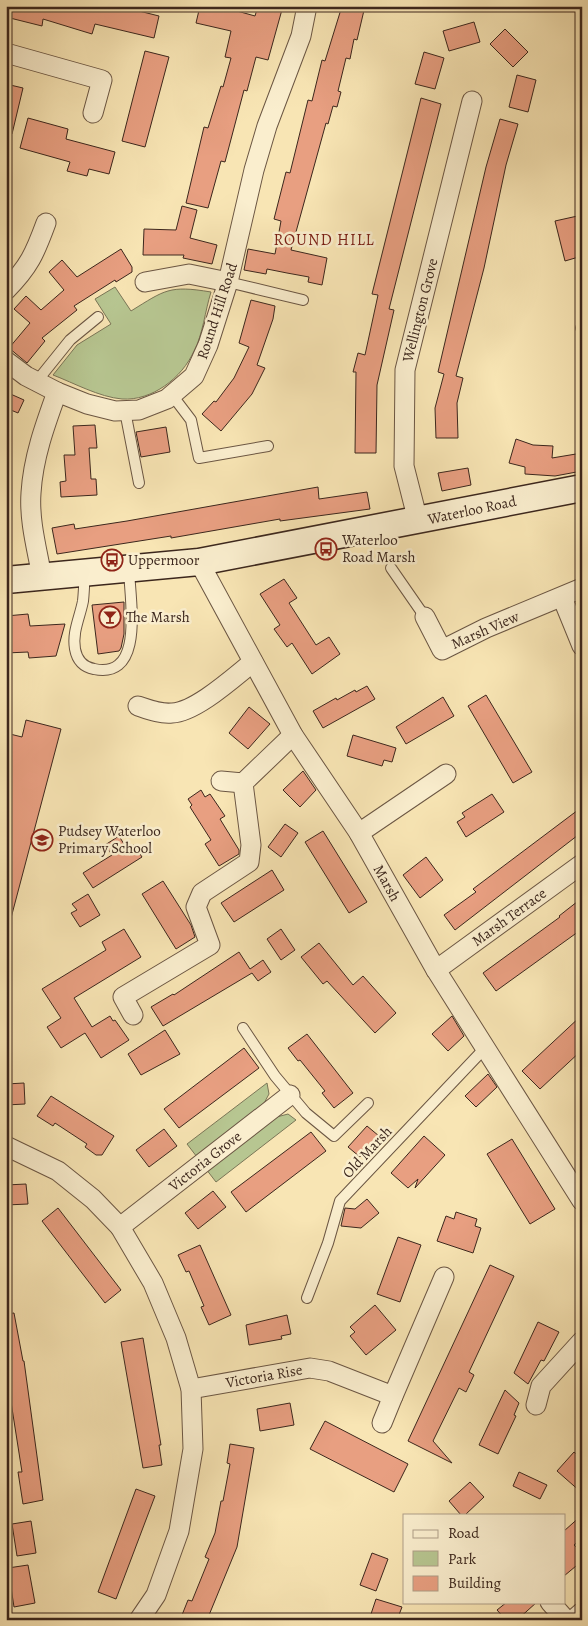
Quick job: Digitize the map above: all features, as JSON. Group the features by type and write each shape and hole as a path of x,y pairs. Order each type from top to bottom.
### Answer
{"main road":[{"name":"Waterloo Road","path":"6,580 199,562 582,488"}],"street":[{"name":"Round Hill Road","path":"6,361 26,376 56,392 87,404 115,411 139,410 167,399 194,376 208,346 228,282 254,170 267,126 301,36 307,6"},
{"path":"6,53 104,73 93,112"},
{"name":"Wellington Grove","path":"418,521 404,466 405,370 472,102"},
{"path":"6,290 20,277 34,256 46,223"},
{"path":"145,282 189,274 228,282"},
{"path":"42,577 32,521 31,493 35,461 56,392"},
{"name":"Marsh","path":"199,562 293,735 359,833 436,970 485,1048 575,1175 582,1201"},
{"name":"Marsh View","path":"425,617 442,650 486,628 582,588"},
{"path":"562,597 582,646"},
{"path":"138,706 158,713 181,711 202,700 254,662"},
{"path":"243,783 293,735"},
{"path":"359,833 446,774"},
{"path":"221,780 243,783"},
{"path":"133,1015 123,996 210,945 196,907 202,893 249,862 251,845 243,783"},
{"name":"Marsh Terrace","path":"436,970 582,864"},
{"name":"Victoria Grove","path":"120,1227 290,1094"},
{"path":"6,1146 58,1171 93,1199 120,1227 153,1284 176,1338 192,1389 193,1449 179,1531 156,1595 139,1620"},
{"path":"382,1423 444,1277"},
{"path":"536,1405 541,1386 582,1341"},
{"name":"Victoria Rise","path":"192,1389 310,1368 329,1371 393,1396"},
{"path":"552,1604 566,1620"},
{"path":"573,1620 582,1612"}],"lane":[{"path":"228,282 304,300"},
{"path":"37,381 70,340 98,317"},
{"path":"172,395 191,420 199,458 268,446"},
{"path":"125,411 138,483"},
{"name":"Marsh View","path":"391,568 425,617"},
{"path":"85,573 83,600 73,637 75,650 78,661 85,666 105,671 117,668 124,662 130,645 129,569"},
{"path":"243,1028 290,1094 306,1113 334,1136 368,1103"},
{"name":"Old Marsh","path":"307,1298 328,1243 340,1201 485,1048"}],"green space":[{"path":"115,287 131,311 160,294 176,289 211,292 200,337 189,361 174,379 165,386 155,392 133,399 104,396 53,375 77,345 111,324 95,299"},
{"path":"267,1083 269,1094 262,1107 197,1157 187,1144"},
{"path":"288,1114 296,1120 216,1182 206,1169 273,1118"}],"building":[{"path":"6,6 96,6 110,10 111,6 119,6 159,16 154,38 95,24 92,34 43,19 42,26 6,17"},
{"path":"200,6 219,6 255,16 258,6 283,6 268,60 256,57 247,91 244,90 225,162 221,161 208,208 186,203 204,127 208,128 231,58 225,57 231,31 196,23"},
{"path":"342,6 365,6 357,40 354,39 350,59 346,58 338,91 341,92 337,107 333,106 328,124 326,123 291,250 327,258 322,285 308,282 309,277 267,269 266,274 244,270 248,249 275,254 281,221 274,219 286,172 290,173 308,100 312,101 322,60 325,61"},
{"path":"474,22 480,42 449,51 443,31"},
{"path":"505,29 528,52 513,67 490,44"},
{"path":"145,51 169,57 145,147 122,141"},
{"path":"424,52 444,58 435,89 415,84"},
{"path":"517,75 536,80 528,112 509,107"},
{"path":"6,84 23,88 12,134 6,134"},
{"path":"421,98 441,104 389,309 394,310 377,385 376,453 355,453 356,372 353,372 358,353 365,355 378,295 372,294"},
{"path":"28,118 68,129 66,139 115,152 109,174 89,169 87,176 67,171 70,162 20,148"},
{"path":"500,119 518,124 506,165 484,268 456,376 463,378 457,403 458,438 436,438 435,408 444,374 438,372 486,167"},
{"path":"182,206 197,210 190,238 217,245 212,264 183,258 184,255 143,255 144,229 176,230"},
{"path":"582,215 582,256 565,261 555,221"},
{"path":"121,249 132,267 132,272 116,282 115,280 74,306 77,310 42,338 45,341 27,363 9,348 30,323 14,309 26,296 41,310 64,290 49,272 62,260 77,277"},
{"path":"251,300 275,306 273,319 257,365 265,368 252,394 221,431 202,414 214,401 216,402 234,378 249,347 239,343"},
{"path":"6,392 24,400 18,413 6,408"},
{"path":"95,425 97,448 89,448 91,479 96,479 97,495 61,497 60,482 66,481 64,455 75,455 73,426"},
{"path":"166,427 170,452 141,457 136,432"},
{"path":"516,439 533,445 553,446 552,458 582,453 582,471 555,476 525,474 525,467 509,463"},
{"path":"468,468 471,485 442,491 438,473"},
{"path":"318,487 319,499 367,492 370,509 280,521 280,519 171,538 171,536 57,554 52,528 74,524 75,529 127,521"},
{"path":"284,579 297,598 289,603 316,645 329,637 340,654 312,674 292,643 287,647 274,629 280,625 260,594"},
{"name":"The Marsh","path":"124,602 124,634 121,648 119,651 98,654 92,605"},
{"path":"28,614 30,626 65,624 56,656 29,658 28,652 6,653 6,616"},
{"path":"367,686 375,699 323,728 313,711 336,698 337,700"},
{"path":"486,695 532,772 513,783 468,706"},
{"path":"443,697 454,716 406,744 396,727"},
{"path":"249,707 270,724 248,749 229,733"},
{"path":"26,720 61,729 11,918 6,917 6,733 22,737"},
{"path":"353,735 396,748 392,762 384,760 382,766 347,756"},
{"path":"303,771 316,790 300,807 283,790"},
{"path":"201,790 205,797 210,794 225,816 220,819 239,850 239,854 219,866 205,844 211,840 190,807 192,805 188,799"},
{"path":"492,794 504,812 466,837 457,822 465,817 462,813"},
{"path":"582,807 582,832 455,930 444,915 476,892 473,889"},
{"path":"285,824 298,833 281,857 268,847"},
{"path":"323,831 367,902 349,913 305,842"},
{"path":"119,836 127,849 134,845 142,857 93,888 83,873 112,855 105,845"},
{"path":"426,857 443,880 420,898 403,875"},
{"path":"272,870 284,890 234,922 221,903"},
{"path":"163,881 191,925 195,937 176,949 142,894"},
{"path":"88,894 100,915 80,927 71,913 77,910 72,904"},
{"path":"582,898 582,929 496,991 483,973 560,917"},
{"path":"124,929 141,957 74,998 92,1027 110,1016 129,1040 101,1058 85,1033 61,1048 47,1027 61,1018 42,989 106,950 102,942"},
{"path":"281,929 295,950 281,960 267,939"},
{"path":"319,943 353,985 363,976 396,1013 375,1033 327,981 323,984 301,957"},
{"path":"239,952 250,969 263,960 271,972 258,981 252,973 163,1026 151,1007 174,995"},
{"path":"582,1015 582,1050 540,1089 522,1071"},
{"path":"452,1016 464,1036 448,1051 432,1034"},
{"path":"165,1030 180,1054 141,1075 128,1054"},
{"path":"307,1034 353,1093 334,1108 322,1093 325,1091 288,1048"},
{"path":"244,1048 259,1068 179,1128 164,1109"},
{"path":"488,1074 497,1087 476,1107 465,1096"},
{"path":"24,1083 25,1104 6,1105 6,1084"},
{"path":"51,1096 114,1136 102,1155 96,1155 85,1147 87,1144 55,1123 53,1126 37,1116"},
{"path":"367,1126 379,1136 360,1157 348,1147"},
{"path":"164,1129 177,1146 149,1167 136,1150"},
{"path":"311,1132 326,1151 246,1212 231,1192"},
{"path":"424,1136 445,1155 415,1188 418,1179 408,1188 391,1173"},
{"path":"512,1139 555,1209 530,1224 487,1154"},
{"path":"26,1184 28,1204 6,1205 6,1185"},
{"path":"213,1191 226,1207 198,1229 185,1213"},
{"path":"367,1199 379,1213 361,1228 341,1226 345,1208 355,1209"},
{"path":"58,1208 121,1290 105,1303 42,1221"},
{"path":"456,1212 477,1219 475,1226 481,1228 473,1253 437,1241 446,1216 454,1219"},
{"path":"398,1237 421,1245 400,1302 377,1294"},
{"path":"200,1245 231,1315 209,1325 201,1307 204,1306 189,1271 186,1272 178,1255"},
{"path":"490,1265 514,1276 469,1372 474,1375 466,1392 459,1388 433,1441 452,1463 408,1441"},
{"path":"375,1305 396,1330 366,1355 350,1336 355,1332 350,1327"},
{"path":"14,1313 24,1361 43,1500 23,1504 18,1472 22,1472 6,1370 6,1314"},
{"path":"287,1315 291,1334 281,1336 282,1339 249,1345 246,1325"},
{"path":"538,1322 559,1332 544,1361 541,1360 528,1384 514,1373"},
{"path":"143,1338 161,1445 159,1445 162,1465 143,1468 121,1342"},
{"path":"505,1390 519,1403 514,1415 516,1416 498,1454 479,1445"},
{"path":"290,1403 294,1425 260,1431 257,1409"},
{"path":"325,1421 408,1464 394,1492 310,1449"},
{"path":"230,1444 254,1448 237,1547 207,1620 180,1620 188,1600 192,1601 209,1559 205,1557 215,1533 221,1501 223,1501 230,1464 227,1463"},
{"path":"574,1452 582,1459 582,1493 557,1471"},
{"path":"519,1472 547,1485 540,1499 513,1486"},
{"path":"470,1482 484,1497 466,1514 460,1514 449,1501"},
{"path":"136,1489 155,1496 116,1599 98,1592"},
{"path":"582,1515 582,1538 574,1545 582,1553 582,1561 566,1574 566,1529"},
{"path":"31,1521 36,1553 17,1556 12,1524"},
{"path":"372,1553 388,1559 376,1591 360,1585"},
{"path":"28,1565 35,1603 14,1607 8,1568"},
{"path":"376,1599 402,1607 397,1620 369,1620"},
{"path":"504,1604 535,1604 517,1620 506,1620 497,1610"}],"place":[{"name":"Waterloo Road Marsh","path":"326,549"},
{"name":"Uppermoor","path":"112,560"},
{"name":"The Marsh","path":"110,617"},
{"name":"Pudsey Waterloo Primary School","path":"42,840"}],"district":[{"name":"ROUND HILL","path":"324,240"}]}
